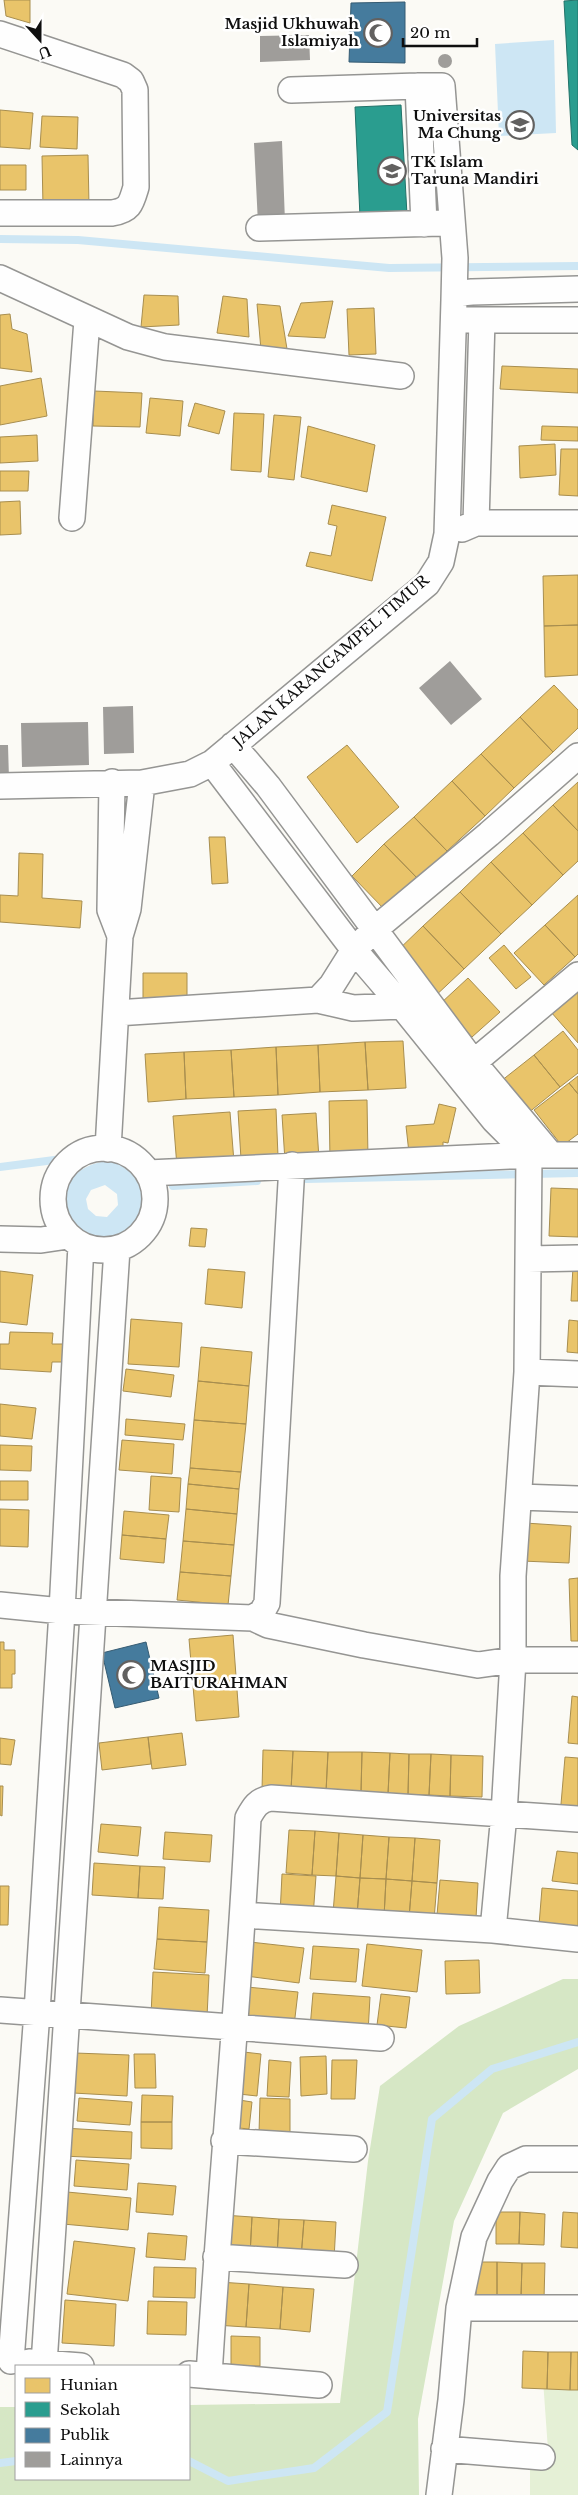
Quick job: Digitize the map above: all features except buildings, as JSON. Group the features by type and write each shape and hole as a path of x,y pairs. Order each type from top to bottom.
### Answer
{"street":[{"path":"0,34 123,75 131,81 134,90 136,187 132,203 124,211 112,213 0,213"},
{"path":"290,90 418,86 424,224"},
{"name":"JALAN KARANGAMPEL TIMUR","path":"201,768 233,745 427,584 441,562 447,534 454,290 442,86 418,86"},
{"path":"259,228 450,222"},
{"path":"0,278 47,298 87,320 128,338 164,348 401,376"},
{"path":"454,290 461,293 578,289"},
{"path":"454,290 482,320 476,523"},
{"path":"72,518 87,320"},
{"path":"482,320 578,320"},
{"path":"447,534 476,523 578,523"},
{"path":"233,745 268,786 374,930 466,1069 535,1161 528,1259 527,1372 514,1576 513,1660 504,1814 493,1930"},
{"path":"318,1000 332,985 354,950 374,930 489,834 578,756"},
{"path":"0,786 112,782 142,783 201,768 402,1006 466,1069"},
{"path":"112,782 110,910 120,936"},
{"path":"108,1149 120,936 128,909 142,783"},
{"path":"466,1069 578,975"},
{"path":"116,1013 318,1000 353,1008 402,1006"},
{"path":"0,1239 75,1241 98,1250 117,1248 138,1238 151,1218 155,1195 148,1173 137,1161 124,1152 108,1149 94,1150 81,1154 70,1162 58,1179 53,1199 55,1213 60,1226 75,1241 72,1394 62,1611 37,2012 5,2361 62,2365"},
{"path":"148,1173 292,1165 535,1161 578,1155"},
{"path":"253,1618 262,1612 268,1603 292,1165"},
{"path":"44,2364 66,2014 95,1612 106,1397 117,1248"},
{"path":"528,1259 578,1258"},
{"path":"527,1372 578,1374"},
{"path":"72,1394 106,1397"},
{"path":"519,1497 578,1499"},
{"path":"0,1605 62,1611 253,1618 268,1625 364,1646 478,1665 513,1660 578,1660"},
{"path":"319,2385 199,2375 216,2257 243,1915 248,1818 254,1806 263,1800 271,1798 578,1819"},
{"path":"243,1915 493,1930 578,1939"},
{"path":"0,2010 381,2038"},
{"path":"224,2141 354,2149"},
{"path":"439,2495 451,2400 458,2308 474,2237 500,2181 509,2167 526,2160 547,2157 578,2159"},
{"path":"216,2257 345,2265"},
{"path":"458,2308 578,2308"},
{"path":"444,2449 542,2457"}],"green space":[{"path":"563,1979 578,1979 578,2069 503,2113 454,2221 418,2419 419,2495 0,2495 0,2407 15,2407 15,2480 190,2480 190,2405 340,2403 368,2161 380,2086 459,2026"},
{"path":"543,2380 578,2382 578,2495 530,2495 530,2464 549,2464"}],"water":[{"path":"554,40 556,133 499,136 495,44"},
{"path":"109,1161 128,1170 139,1184 143,1199 140,1214 132,1227 120,1236 104,1239 85,1234 76,1227 67,1214 65,1200 69,1182 75,1175 90,1165","holes":["105,1185 117,1194 118,1205 107,1217 96,1216 88,1209 86,1199 91,1190"]}],"waterway":[{"path":"0,239 78,240 389,268 578,266"},
{"path":"0,1167 62,1159"},
{"path":"306,1179 578,1173"},
{"path":"173,1186 257,1181"},
{"path":"190,2462 228,2481 314,2468 387,2412 432,2119 492,2069 578,2042"},
{"path":"0,2463 15,2461"}],"place":[{"name":"Masjid Ukhuwah Islamiyah","path":"378,33"},
{"name":"Universitas Ma Chung","path":"520,125"},
{"name":"TK Islam Taruna Mandiri","path":"392,171"},
{"name":"MASJID BAITURAHMAN","path":"131,1675"}]}
